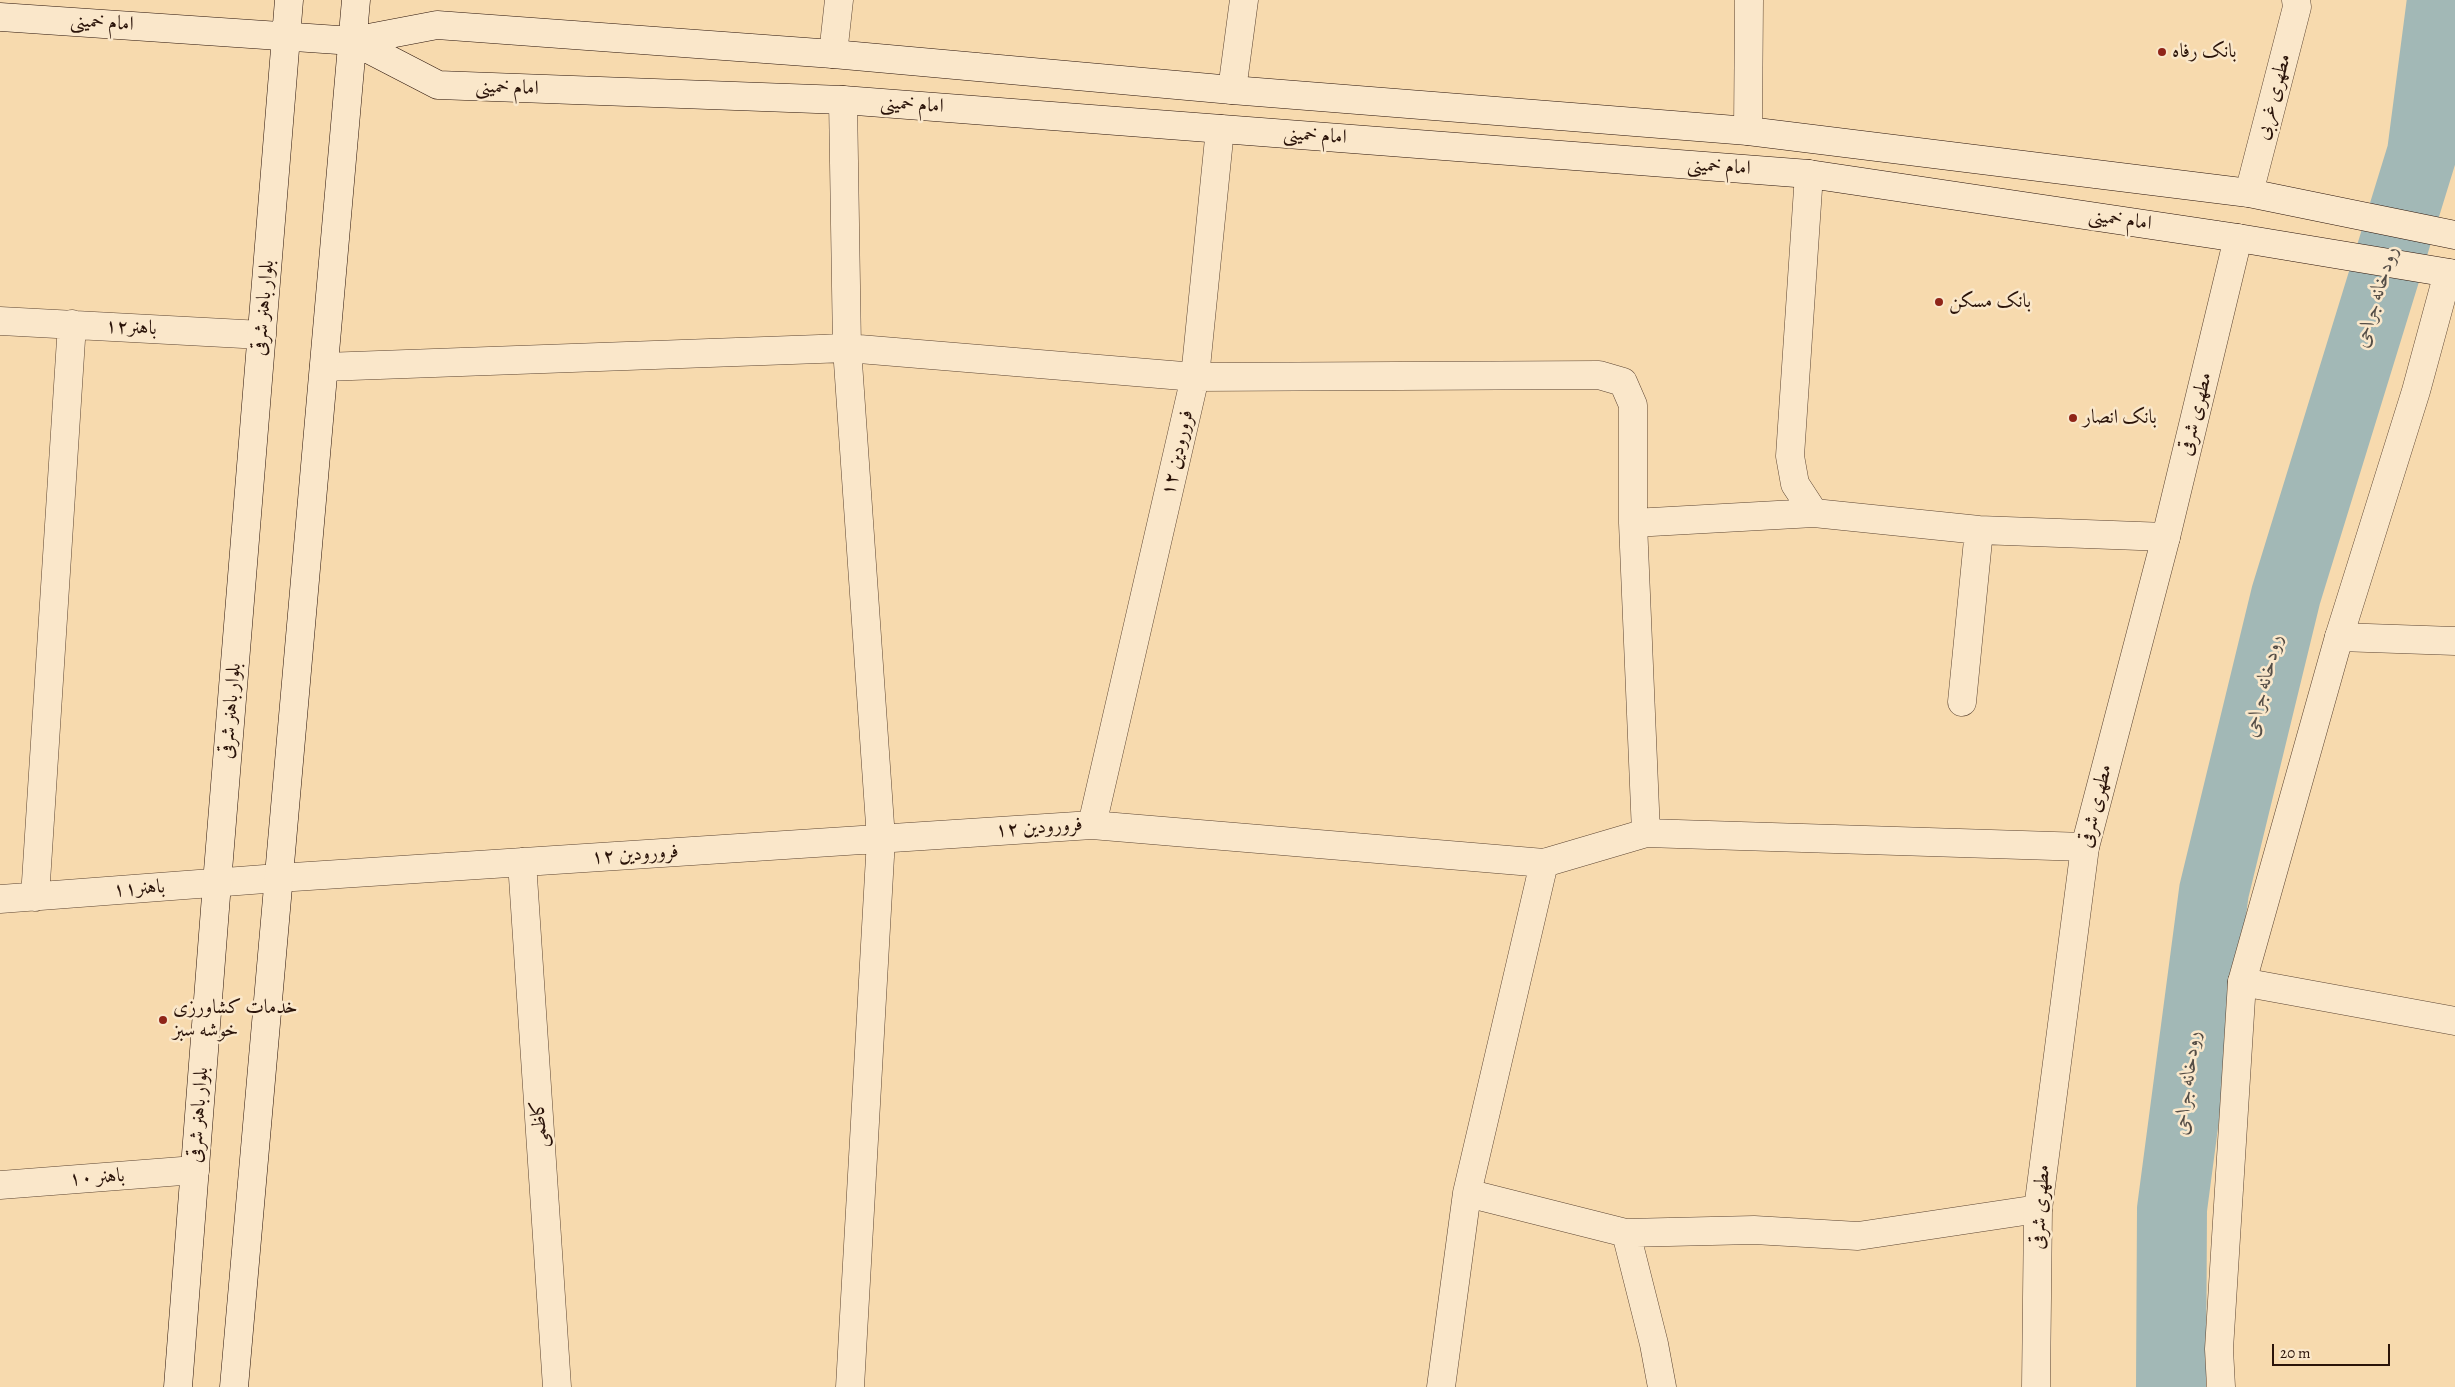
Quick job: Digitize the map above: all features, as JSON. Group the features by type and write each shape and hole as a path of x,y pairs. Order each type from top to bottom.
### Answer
{"street":[{"name":"بلوار باهنر شرقی","path":"178,1387 289,0"},
{"path":"234,1387 356,0"},
{"path":"833,54 838,0"},
{"path":"1232,90 1244,0"},
{"path":"1748,132 1749,0"},
{"name":"مطهری غربی","path":"2249,193 2297,7 2296,0"},
{"name":"امام خمینی","path":"0,17 353,41 436,25 833,54 1232,90 1748,132 2249,193 2446,233"},
{"name":"امام خمینی","path":"353,41 438,85 843,100 1809,174 2238,238 2283,247 2446,272"},
{"path":"843,100 847,348 880,838 850,1387"},
{"name":"۱۲ فرورودین","path":"278,878 1092,824 1195,377 1220,129"},
{"path":"1809,174 1790,456 1795,484 1814,514"},
{"name":"مطهری شرقی","path":"2036,1387 2038,1209 2085,847 2166,537 2238,238"},
{"path":"2221,1387 2220,1339 2242,982 2339,637 2416,391 2446,272"},
{"name":"باهنر۱۲","path":"0,321 262,336"},
{"path":"35,897 72,324"},
{"path":"324,367 847,348 1195,377 1599,375 1623,382 1633,405 1633,523 1646,833"},
{"path":"1633,523 1814,514 1979,530 2166,537"},
{"path":"1962,702 1979,530"},
{"path":"2339,637 2455,641"},
{"path":"1092,824 1544,864 1646,833 2085,847"},
{"name":"کاظمی","path":"522,862 557,1387"},
{"path":"1440,1387 1467,1193 1544,864"},
{"name":"باهنر۱۱","path":"0,899 278,878"},
{"path":"2242,982 2455,1021"},
{"name":"باهنر ۱۰","path":"0,1185 195,1170"},
{"path":"1467,1193 1626,1233 1754,1230 1858,1236 2038,1209"},
{"path":"1626,1233 1654,1344 1662,1387"}],"waterway":[{"name":"رودخانه جراحی","path":"2171,1387 2172,1209 2214,891 2286,595 2422,153 2442,0"}],"place":[{"name":"بانک رفاه","path":"2162,52"},
{"name":"بانک مسکن","path":"1939,302"},
{"name":"بانک انصار","path":"2073,418"},
{"name":"خدمات کشاورزی خوشه سبز","path":"163,1020"}]}
